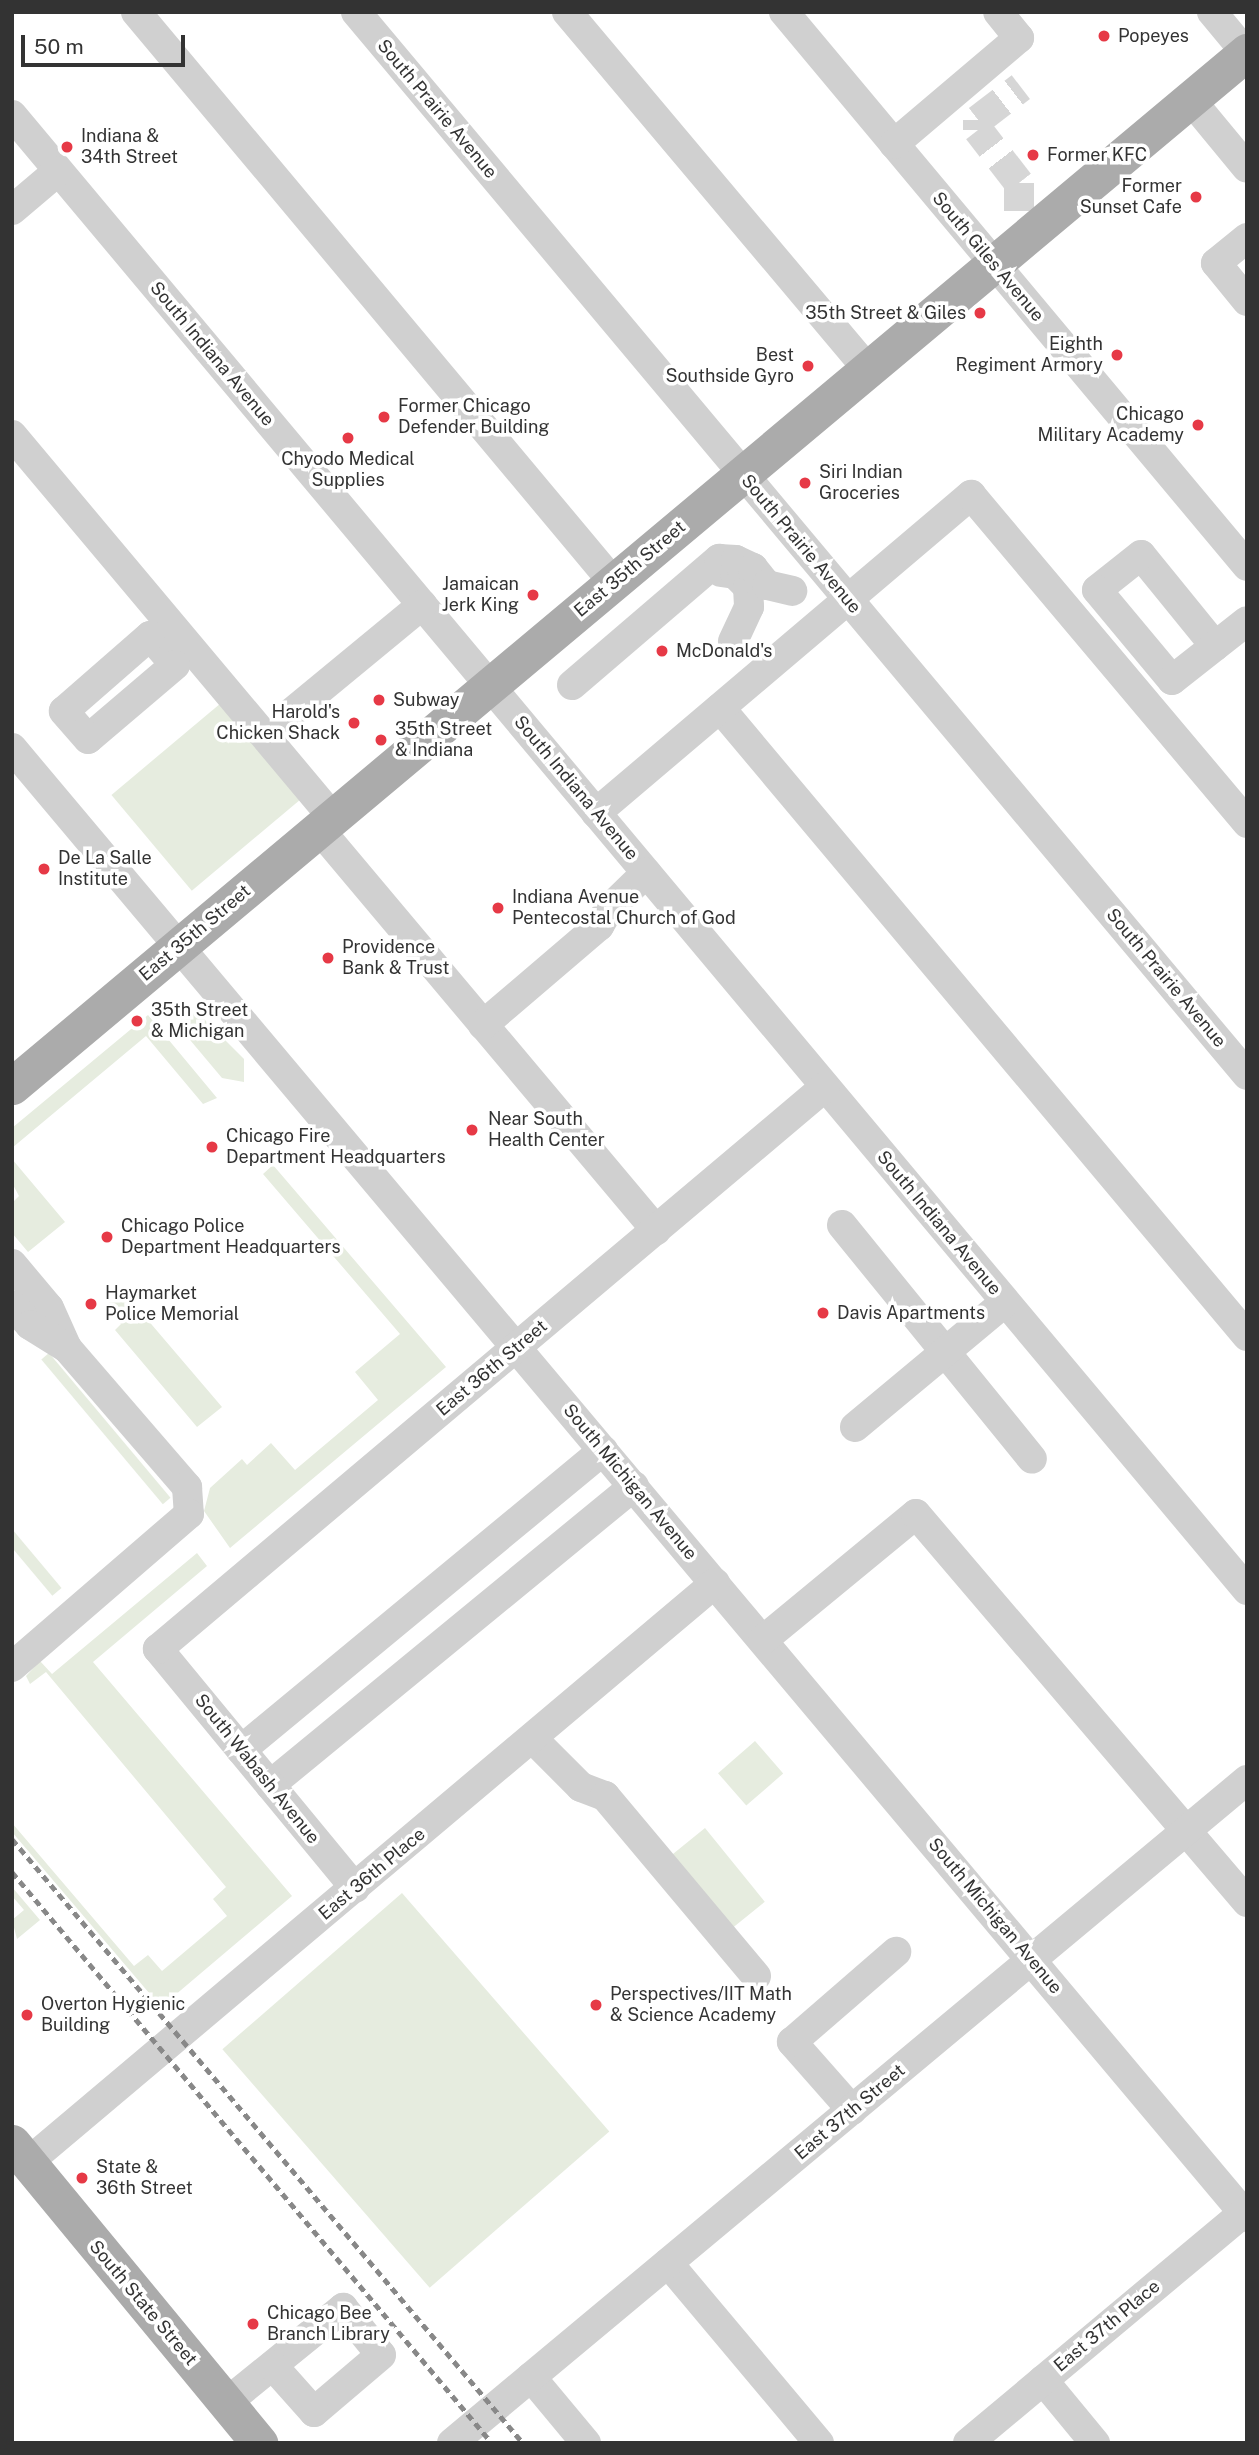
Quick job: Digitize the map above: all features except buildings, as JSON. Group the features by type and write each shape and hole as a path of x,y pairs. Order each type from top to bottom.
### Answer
{"main road":[{"name":"East 35th Street","path":"12,1086 1246,52"},
{"name":"South State Street","path":"17,2151 259,2443"}],"street":[{"path":"136,12 614,583"},
{"name":"South Prairie Avenue","path":"356,12 1247,1075"},
{"path":"567,12 868,370"},
{"name":"South Giles Avenue","path":"784,12 1247,566"},
{"path":"894,144 1019,38 998,12"},
{"path":"1212,12 1246,52"},
{"path":"1190,99 1247,168"},
{"name":"South Indiana Avenue","path":"12,115 1247,1590"},
{"path":"12,210 58,171"},
{"path":"1247,238 1216,264 1247,301"},
{"path":"12,435 175,647 326,823 483,1025 656,1230"},
{"path":"596,813 971,495 1247,822"},
{"path":"572,685 719,559 736,560 753,568 767,585 792,591"},
{"path":"690,586 723,571 735,574 748,587 749,607 738,630"},
{"path":"285,718 422,605"},
{"path":"1215,646 1247,621"},
{"path":"720,708 1247,1336"},
{"name":"South Michigan Avenue","path":"12,748 1246,2213"},
{"path":"483,1025 599,926 609,909 646,873"},
{"name":"East 36th Street","path":"158,1649 825,1087"},
{"path":"842,1225 1032,1459"},
{"path":"12,1264 24,1312 67,1348 187,1487 189,1514 12,1667"},
{"path":"855,1427 1005,1302"},
{"path":"241,1750 603,1450"},
{"path":"270,1785 634,1486"},
{"path":"763,1640 916,1514 1247,1902"},
{"name":"East 36th Place","path":"17,2151 355,1888 715,1583"},
{"name":"South Wabash Avenue","path":"158,1649 355,1888"},
{"path":"531,1738 581,1787 606,1796 756,1976"},
{"name":"East 37th Street","path":"452,2443 1247,1780"},
{"path":"852,2110 792,2042 896,1952"},
{"name":"East 37th Place","path":"968,2443 1246,2213"},
{"path":"668,2263 820,2443"},
{"path":"226,2403 273,2366"},
{"path":"531,2377 586,2443"},
{"path":"1043,2380 1094,2442"}],"shaded area":[{"path":"221,703 301,799 192,891 111,795"},
{"path":"194,1009 244,1059 244,1082 222,1078 185,1034 175,1010"},
{"path":"148,1015 217,1098 203,1104 146,1036 12,1148 12,1128"},
{"path":"12,1159 65,1222 28,1252 12,1233 12,1203 19,1196 12,1183"},
{"path":"273,1165 446,1367 230,1548 204,1511 210,1488 242,1459 247,1465 271,1443 295,1470 378,1400 355,1372 400,1334 263,1174"},
{"path":"123,1291 222,1407 197,1427 115,1330 121,1324 106,1305"},
{"path":"49,1353 170,1498 163,1504 41,1359"},
{"path":"12,1529 61,1588 52,1596 12,1548"},
{"path":"197,1553 207,1566 93,1662 292,1896 161,2007 12,1832 12,1823 134,1966 148,1955 162,1971 227,1916 213,1899 226,1887 46,1672 30,1684 26,1676 40,1661 52,1674"},
{"path":"755,1741 783,1773 746,1806 718,1773"},
{"path":"705,1828 765,1902 726,1933 666,1859"},
{"path":"12,1887 40,1920 17,1939 12,1920 24,1910 12,1896"},
{"path":"402,1893 609,2131 430,2288 222,2049"}],"tunnel":[{"path":"1019,211 1019,183 978,130 978,120 1021,87"}],"railway":[{"path":"12,1839 523,2443"},
{"path":"12,1872 492,2443"}],"place":[{"name":"Popeyes","path":"1104,36"},
{"name":"Indiana & 34th Street","path":"67,147"},
{"name":"Former KFC","path":"1033,155"},
{"name":"Former Sunset Cafe","path":"1196,197"},
{"name":"35th Street & Giles","path":"980,313"},
{"name":"Eighth Regiment Armory","path":"1117,355"},
{"name":"Best Southside Gyro","path":"808,366"},
{"name":"Former Chicago Defender Building","path":"384,417"},
{"name":"Chicago Military Academy","path":"1198,425"},
{"name":"Chyodo Medical Supplies","path":"348,438"},
{"name":"Siri Indian Groceries","path":"805,483"},
{"name":"Jamaican Jerk King","path":"533,595"},
{"name":"McDonald's","path":"662,651"},
{"name":"Subway","path":"379,700"},
{"name":"Harold's Chicken Shack","path":"354,723"},
{"name":"35th Street & Indiana","path":"381,740"},
{"name":"De La Salle Institute","path":"44,869"},
{"name":"Indiana Avenue Pentecostal Church of God","path":"498,908"},
{"name":"Providence Bank & Trust","path":"328,958"},
{"name":"35th Street & Michigan","path":"137,1021"},
{"name":"Near South Health Center","path":"472,1130"},
{"name":"Chicago Fire Department Headquarters","path":"212,1147"},
{"name":"Chicago Police Department Headquarters","path":"107,1237"},
{"name":"Haymarket Police Memorial","path":"91,1304"},
{"name":"Davis Apartments","path":"823,1313"},
{"name":"Perspectives/IIT Math & Science Academy","path":"596,2005"},
{"name":"Overton Hygienic Building","path":"27,2015"},
{"name":"State & 36th Street","path":"82,2178"},
{"name":"Chicago Bee Branch Library","path":"253,2324"}]}
